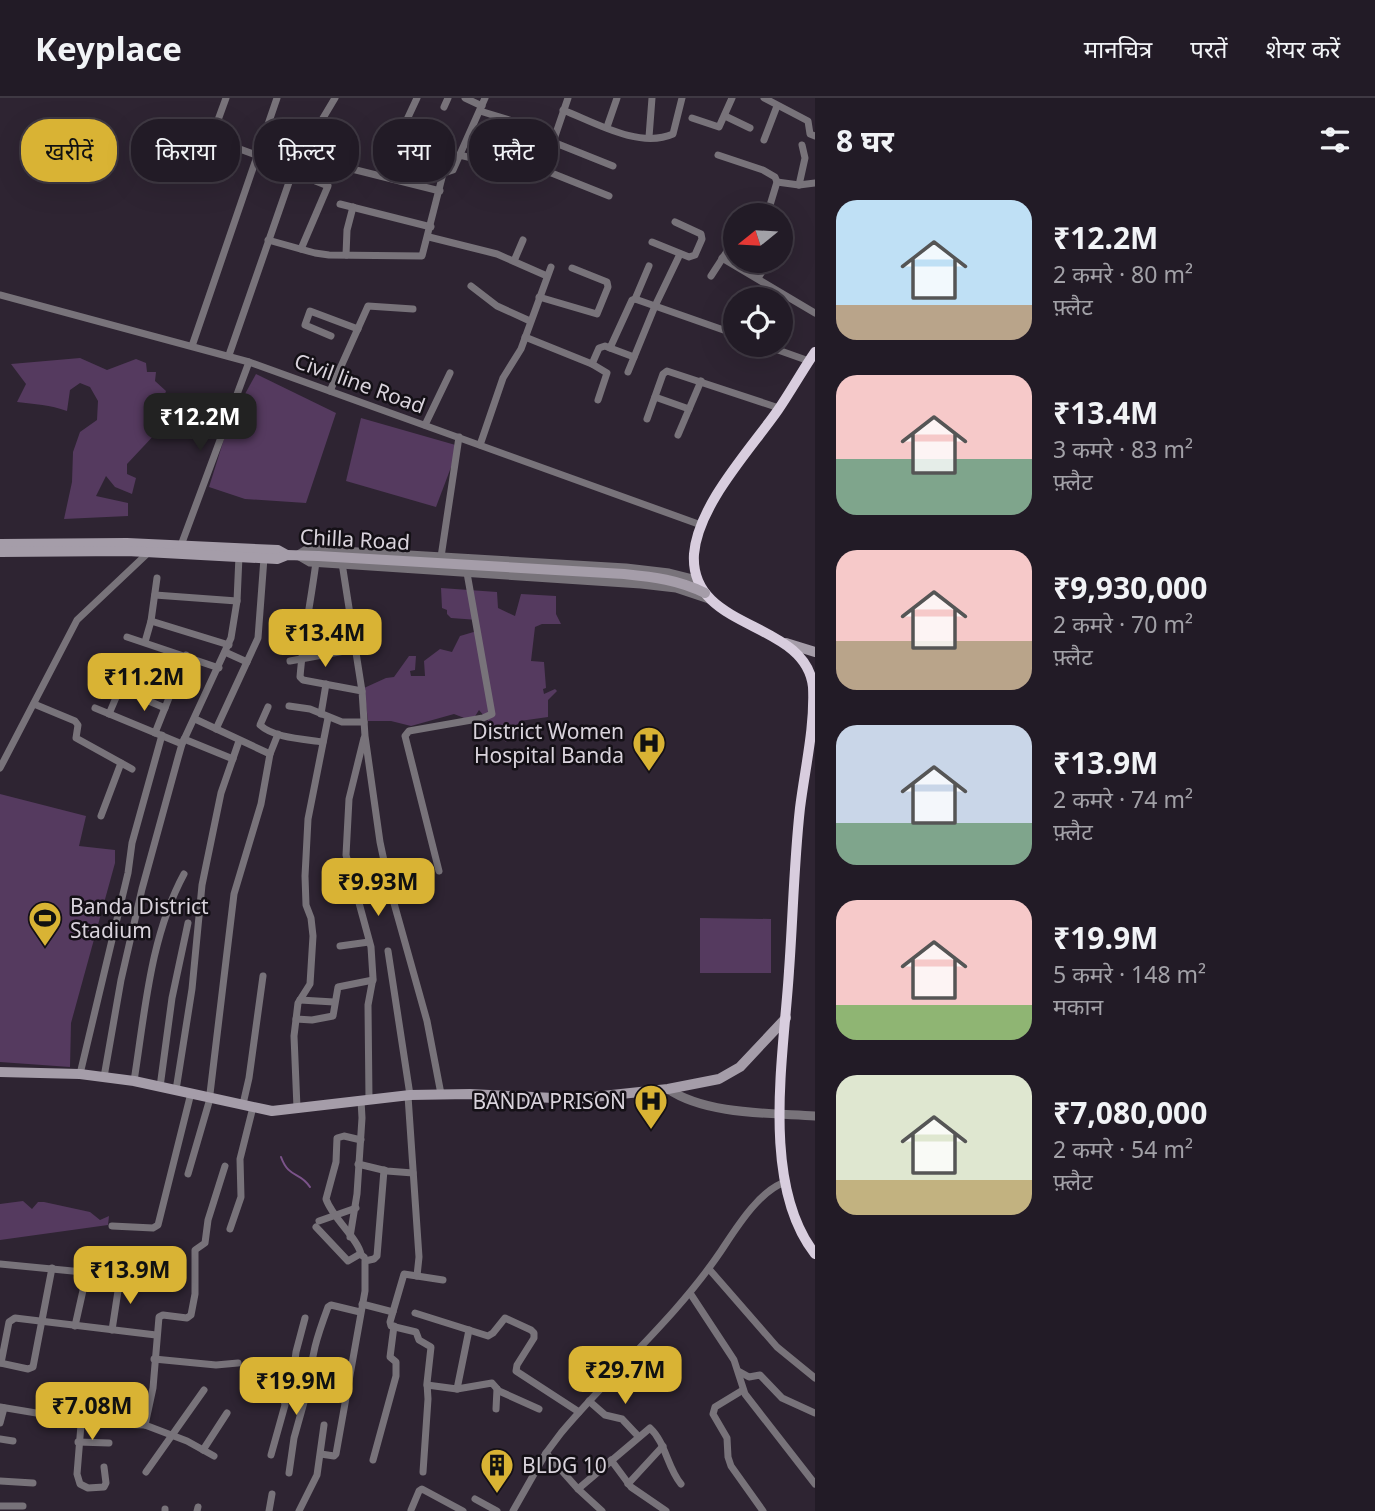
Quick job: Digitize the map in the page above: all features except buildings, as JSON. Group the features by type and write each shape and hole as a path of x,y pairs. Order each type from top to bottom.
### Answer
{"highway":[{"path":"812,356 712,503 701,525 694,556 697,580 707,596 794,651 813,673 811,765 796,858 779,1114 786,1182 800,1231 815,1254"}],"main road":[{"path":"0,544 278,550 293,555"},
{"name":"Chilla Road","path":"0,552 149,552 179,549 277,559 293,555 317,559 614,573 666,578 684,583 796,648 815,652"},
{"path":"0,1072 80,1074 134,1081 276,1111 440,1094 574,1099 701,1084 729,1074 754,1054 786,1018"}],"street":[{"path":"226,98 214,131 215,137 218,141 254,154"},
{"path":"269,119 276,98"},
{"path":"322,119 335,98"},
{"path":"407,119 417,98"},
{"path":"444,107 448,98"},
{"path":"465,98 514,119"},
{"path":"568,98 553,142 613,166"},
{"path":"607,127 617,98"},
{"path":"649,137 652,98"},
{"path":"562,110 628,135 649,137 673,134 682,98"},
{"path":"692,118 719,127 732,98"},
{"path":"764,98 808,121 810,134 815,136"},
{"path":"455,164 483,105"},
{"path":"764,140 777,106"},
{"path":"725,116 750,128"},
{"path":"799,185 805,158 802,145"},
{"path":"459,155 516,168 544,170 609,196"},
{"path":"718,155 775,177 777,182 771,203"},
{"path":"192,346 254,161"},
{"path":"359,171 440,191"},
{"path":"229,355 289,182"},
{"path":"301,249 328,186 318,182"},
{"path":"268,240 316,254 422,256 442,182"},
{"path":"777,182 799,185 815,183"},
{"path":"340,204 431,227"},
{"path":"346,255 347,230 353,207"},
{"path":"652,242 688,257 695,255 702,236 676,222"},
{"path":"429,237 486,250 547,276"},
{"path":"513,261 523,240"},
{"path":"628,372 680,254"},
{"path":"711,276 722,258 815,313"},
{"path":"610,348 649,266"},
{"path":"480,445 503,378 521,349 551,267"},
{"path":"539,297 597,314 608,287 607,282 572,268"},
{"path":"758,278 761,273"},
{"path":"471,286 497,306 530,321"},
{"name":"Civil line Road","path":"0,295 229,355 701,525"},
{"path":"635,299 723,330"},
{"path":"330,391 368,306 413,309"},
{"path":"331,336 305,325 310,311 358,329"},
{"path":"525,337 592,364 607,373 598,400"},
{"path":"592,364 599,348 605,346 634,358"},
{"path":"793,352 812,356"},
{"path":"179,549 249,362"},
{"path":"647,419 663,374 667,371 779,408"},
{"path":"425,425 450,373"},
{"path":"678,435 701,381"},
{"path":"655,397 689,409"},
{"path":"441,556 459,437"},
{"path":"293,555 309,549 441,556 626,568 669,573 697,580"},
{"path":"0,768 77,620 149,552"},
{"path":"104,1077 136,914 183,741 219,668 233,629 239,556"},
{"path":"216,729 258,638 264,558"},
{"path":"362,691 301,679 301,660 317,559 467,573 641,584 676,588 707,596"},
{"path":"342,563 385,866 427,1021 440,1094"},
{"path":"439,871 405,736 410,731 492,714 467,573"},
{"path":"145,642 152,621 157,578"},
{"path":"155,595 237,601"},
{"path":"152,621 227,648 247,662"},
{"path":"127,637 219,668"},
{"path":"290,662 355,649"},
{"path":"80,1074 165,708 186,655"},
{"path":"109,714 126,674 172,691"},
{"path":"297,1108 294,1044 296,1019 300,1000 310,984 312,924 306,905 305,876 308,820 323,743 326,684"},
{"path":"144,699 165,708"},
{"path":"34,704 75,721 78,725 76,738 132,769"},
{"path":"289,706 310,709 342,722 364,722"},
{"path":"268,707 261,727 278,734 323,743"},
{"path":"95,708 159,734 233,759"},
{"path":"195,719 270,754"},
{"path":"188,1174 210,1097 234,894 265,787 270,754 278,734"},
{"path":"351,1237 365,1100 368,1005 373,980 369,942 346,859 349,799 365,736"},
{"path":"176,1090 192,989 202,885 216,811 239,741"},
{"path":"101,816 121,763"},
{"path":"134,1081 155,958 168,908 184,874"},
{"path":"160,1087 172,998 188,923"},
{"path":"340,946 369,942"},
{"path":"388,951 409,1096 418,1276"},
{"path":"230,1229 241,1197 240,1159 263,976"},
{"path":"296,1019 312,1020 333,1016 334,1002 340,985 373,980"},
{"path":"300,1000 334,1002"},
{"path":"668,1089 689,1101 742,1111 815,1116"},
{"path":"112,1226 153,1228 158,1225 191,1093"},
{"path":"321,1454 336,1454 365,1288 363,1257 359,1247 326,1199 337,1160 337,1138 344,1136 360,1140"},
{"path":"358,1164 384,1171 413,1173"},
{"path":"145,1425 153,1388 156,1335 161,1315 187,1318 191,1315 195,1294 195,1250 205,1243 208,1220 225,1166"},
{"path":"356,1208 334,1214 318,1224 348,1261 363,1257 374,1259 377,1256 384,1171"},
{"path":"513,1511 546,1453 579,1412 677,1310 745,1217 773,1188 786,1182"},
{"path":"0,1264 80,1271 85,1274 75,1326"},
{"path":"9,1322 1,1363 32,1368 44,1321 52,1268"},
{"path":"709,1269 777,1347 815,1378"},
{"path":"423,1472 428,1403 426,1385 431,1347 419,1340 415,1332 394,1326 390,1322 402,1276 406,1274 443,1280"},
{"path":"112,1330 120,1278"},
{"path":"690,1293 739,1371 743,1390 815,1483"},
{"path":"289,1474 294,1438 306,1395 311,1388 314,1344 328,1307 331,1305 393,1312"},
{"path":"415,1312 491,1335 505,1318 531,1330 534,1338 516,1371 579,1412"},
{"path":"0,1321 9,1322 15,1318 156,1335"},
{"path":"293,1376 305,1318"},
{"path":"373,1460 393,1391 397,1365 390,1357 394,1326"},
{"path":"457,1389 469,1330"},
{"path":"154,1359 216,1365 237,1363"},
{"path":"739,1371 750,1377 760,1375 782,1398 815,1413"},
{"path":"271,1455 285,1405 280,1379 310,1374"},
{"path":"426,1385 457,1389 489,1382 497,1389 539,1409"},
{"path":"496,1409 497,1389"},
{"path":"146,1472 204,1390"},
{"path":"743,1390 715,1408 713,1414 727,1438 731,1466 761,1510"},
{"path":"83,1400 78,1442 77,1474 80,1484 88,1488 104,1487 104,1467"},
{"path":"589,1401 605,1415 622,1419 638,1436"},
{"path":"0,1423 2,1408 79,1421 145,1425 214,1456"},
{"path":"203,1450 226,1413"},
{"path":"299,1511 311,1488 321,1454 324,1425"},
{"path":"578,1489 638,1436 651,1428 663,1446 670,1470 681,1484"},
{"path":"0,1439 13,1441"},
{"path":"78,1442 109,1443"},
{"path":"628,1484 663,1446"},
{"path":"546,1453 578,1489 603,1511"},
{"path":"611,1460 628,1484 666,1511"},
{"path":"0,1481 33,1483"},
{"path":"401,1506 412,1510 422,1489 463,1511"},
{"path":"269,1511 272,1494"},
{"path":"475,1499 497,1511"},
{"path":"0,1506 23,1506"}],"shaded area":[{"path":"80,358 107,370 136,359 146,363 147,372 156,372 155,381 166,391 159,411 152,421 157,432 127,464 127,474 136,478 132,494 115,487 106,476 96,496 128,503 128,516 64,519 72,482 73,452 80,432 97,420 98,401 90,387 80,383 70,390 67,411 17,402 26,384 11,364"},
{"path":"256,374 336,413 306,503 245,499 209,487 229,423"},
{"path":"361,418 459,446 436,507 346,481"},
{"path":"441,588 497,592 498,608 515,616 521,594 556,596 556,614 561,624 542,624 535,627 531,661 544,662 544,694 555,689 557,691 548,700 548,717 520,721 506,742 479,710 472,721 454,714 411,726 391,721 368,721 364,688 394,677 409,656 416,656 415,670 410,671 411,676 425,676 424,661 440,649 452,652 460,636 477,631 478,620 451,618 447,614 447,610 442,608"},
{"name":"Banda District Stadium","path":"0,794 86,816 79,846 115,850 115,863 71,1023 70,1067 0,1062"},
{"path":"700,918 771,919 771,973 700,973"},
{"path":"23,1201 32,1209 38,1202 44,1202 90,1212 100,1220 109,1216 108,1225 0,1240 0,1204"}],"waterway":[{"path":"281,1157 288,1169 310,1187"}],"place":[{"name":"District Women Hospital Banda","path":"649,773"},
{"name":"Banda District Stadium","path":"45,948"},
{"name":"BANDA PRISON","path":"651,1131"},
{"name":"BLDG 10","path":"497,1495"}]}
